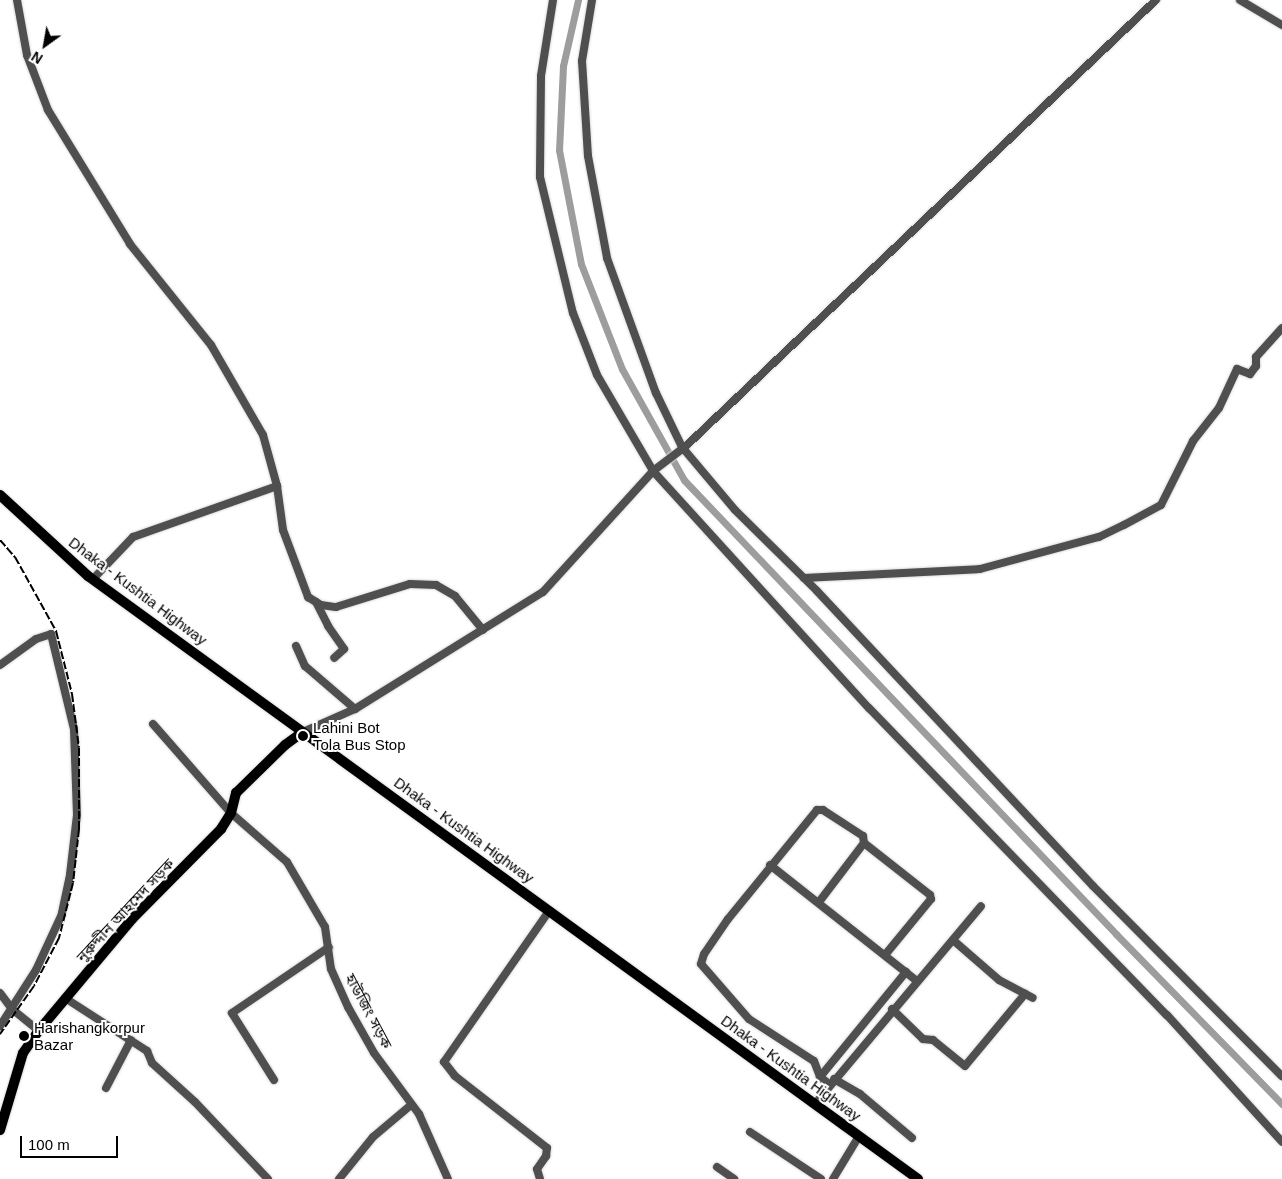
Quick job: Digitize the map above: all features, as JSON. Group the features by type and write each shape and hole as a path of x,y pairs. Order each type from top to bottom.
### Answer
{"main road":[{"name":"Dhaka - Kushtia Highway","path":"0,495 93,580 918,1179"},
{"name":"নুরুদ্দীন আহমেদ সড়ক","path":"0,1130 23,1053 38,1031 132,919 222,829 232,813 236,793 285,744 303,732"}],"street":[{"path":"17,0 27,55 48,110 130,244 210,345 263,435 277,486 291,557 308,597 316,602 336,607 410,584 436,586 455,596 483,630"},
{"path":"553,0 541,76 540,177 573,313 597,375 653,471 869,708 1167,1014 1282,1142"},
{"path":"592,0 582,60 588,156 607,258 656,393 682,447 735,510 804,578 1093,886 1282,1076"},
{"path":"303,732 354,708 543,592 653,471 682,447 1156,0"},
{"path":"1240,0 1282,25"},
{"path":"804,578 980,569 1099,537 1124,525 1161,505 1193,441 1219,408 1238,369 1250,374 1256,366 1256,357 1282,328"},
{"path":"93,580 133,537 277,486"},
{"path":"316,602 328,626 344,650 334,658"},
{"path":"0,665 36,639 51,634 70,706 76,758 76,825 64,903 49,945 0,1026"},
{"path":"296,646 309,671 354,708"},
{"name":"হাউজিং সড়ক","path":"152,724 232,813 287,862 313,903 325,927 331,969 348,1007 374,1053 419,1114 448,1179"},
{"path":"820,1077 814,1061 749,1019 701,964 722,927 770,865 817,810 823,810 862,836 864,843 930,895 931,899 885,955"},
{"path":"819,902 864,843"},
{"path":"770,865 917,981"},
{"path":"815,1104 892,1009 981,906"},
{"path":"540,1179 537,1169 546,1156 546,1148 455,1076 444,1062 549,911"},
{"path":"952,940 999,980 1033,998"},
{"path":"274,1080 232,1013 329,947"},
{"path":"820,1077 906,972"},
{"path":"0,993 12,1009 38,1031"},
{"path":"892,1009 923,1040 933,1040 964,1066 1025,994"},
{"path":"65,998 147,1051 152,1063 195,1102 268,1179"},
{"path":"106,1088 132,1040"},
{"path":"820,1077 860,1094 912,1138"},
{"path":"340,1179 373,1138 411,1105"},
{"path":"750,1132 821,1179"},
{"path":"833,1179 859,1136"},
{"path":"717,1167 734,1179"}],"waterway":[{"path":"578,0 563,66 559,150 581,264 622,369 684,480 1116,934 1282,1104"}],"railway":[{"path":"0,540 15,557 56,631 72,694 79,748 79,829 73,883 59,938 34,986 0,1034"}],"place":[{"name":"Lahini Bot Tola Bus Stop","path":"303,736"},
{"name":"Harishangkorpur Bazar","path":"24,1036"}]}
